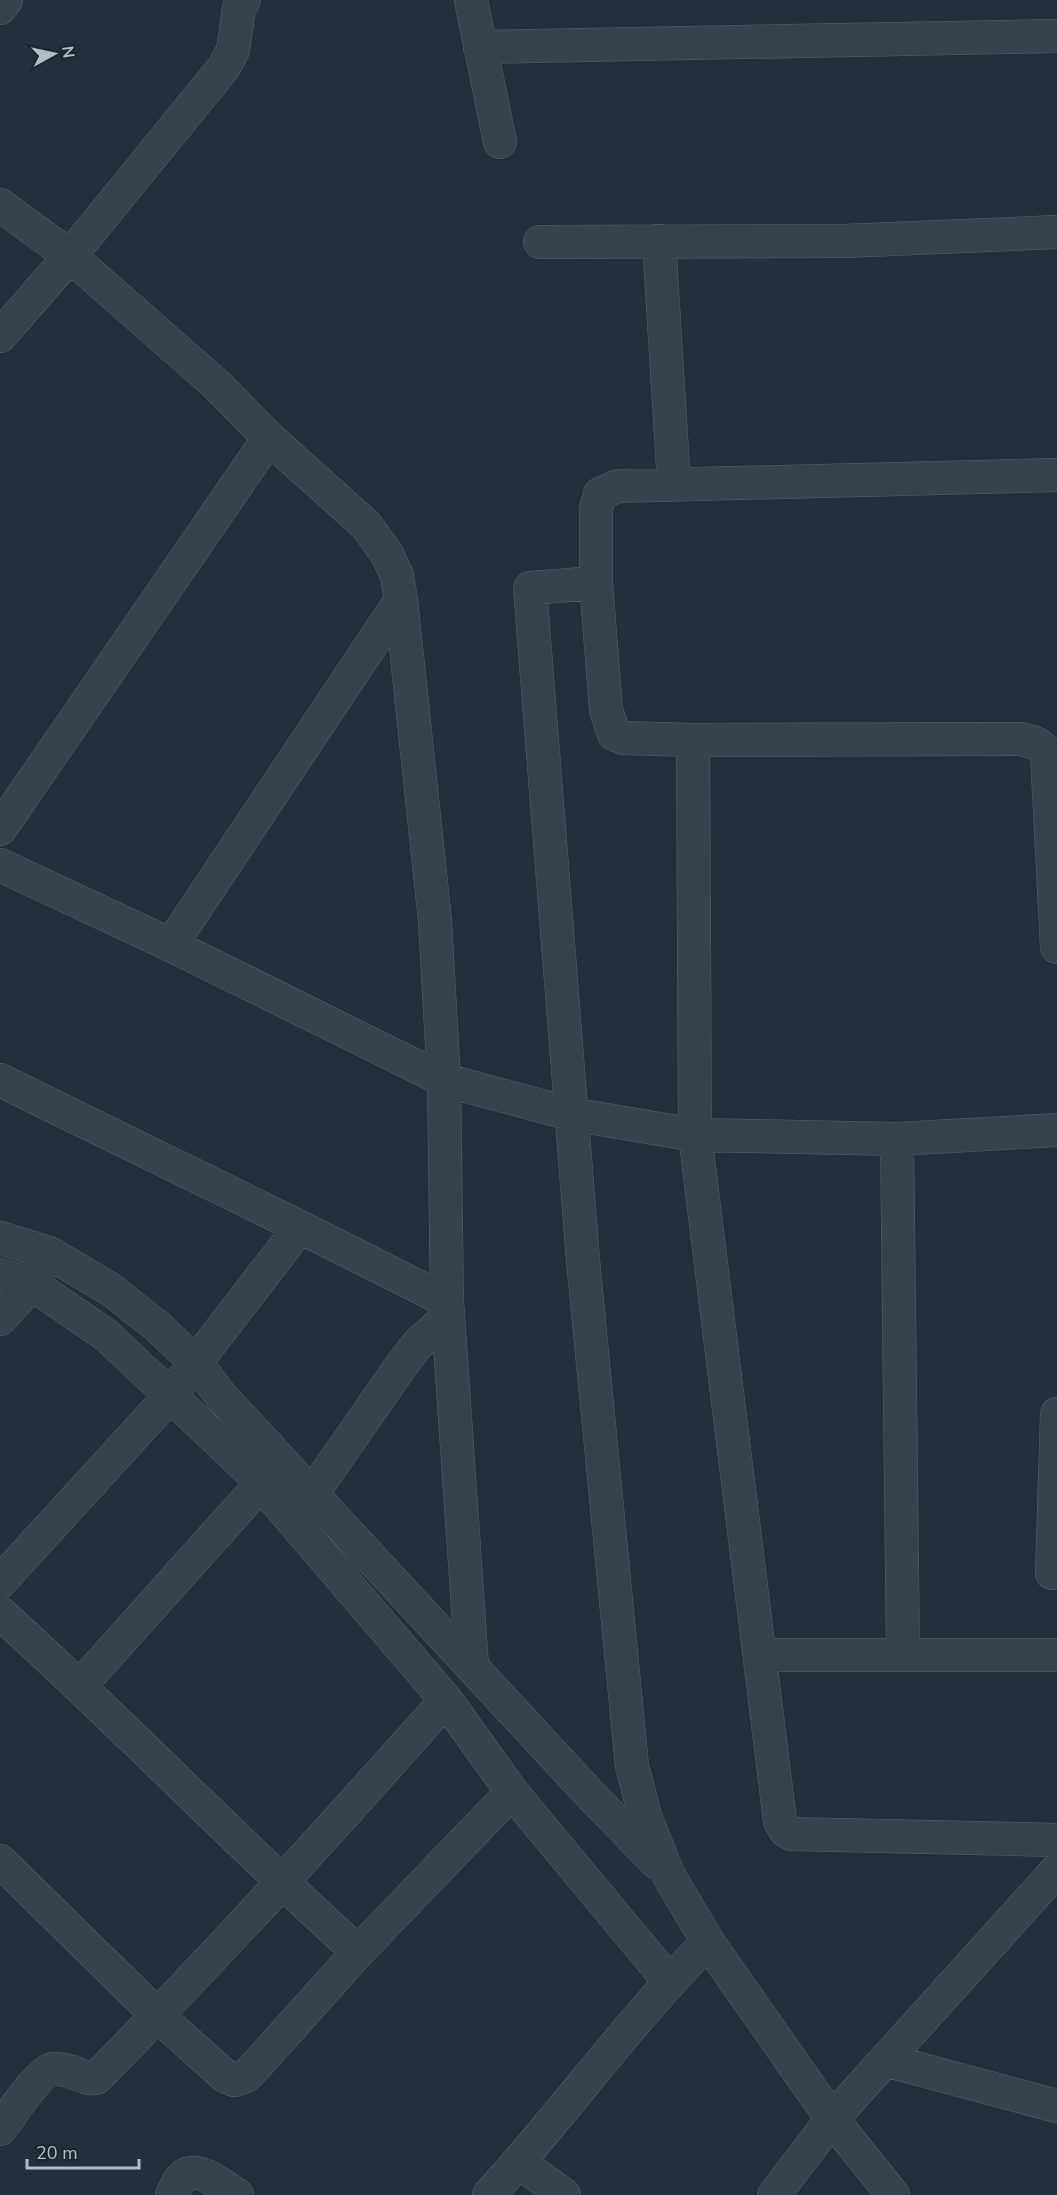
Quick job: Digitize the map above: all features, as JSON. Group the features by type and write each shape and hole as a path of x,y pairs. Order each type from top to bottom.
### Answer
{"street":[{"path":"0,8 6,0"},
{"path":"0,336 70,256 224,67 233,50 239,8 244,0"},
{"path":"471,0 500,142"},
{"path":"480,47 1057,36"},
{"path":"0,205 70,256 217,385 269,438 366,525 387,554 397,576 402,600 435,921 444,1080 448,1309 472,1666"},
{"path":"540,242 844,241 1057,232"},
{"path":"659,241 674,484"},
{"path":"0,829 269,438"},
{"path":"1057,475 618,486 600,494 596,509 596,583 606,710 614,734 623,738 693,740 1020,739 1037,743 1044,747 1047,754 1057,947"},
{"path":"596,583 530,588 584,1272 632,1766 645,1816 669,1876 708,1942 832,2119 893,2195"},
{"path":"171,945 402,600"},
{"path":"693,740 695,1135 780,1821 785,1830 791,1834 1057,1840"},
{"path":"0,865 171,945 444,1080 571,1114 695,1135 897,1139 1057,1130"},
{"path":"0,1080 300,1227 448,1309"},
{"path":"897,1139 903,1655"},
{"path":"0,1582 170,1396 300,1227"},
{"path":"0,1238 49,1253 110,1289 158,1326 196,1364 222,1396 312,1494 669,1876"},
{"path":"0,1319 32,1284 49,1253"},
{"path":"0,1275 32,1284 106,1335 261,1484 446,1700 512,1792 669,1981"},
{"path":"312,1494 403,1363 448,1309"},
{"path":"1052,1573 1057,1414"},
{"path":"80,1686 261,1484"},
{"path":"0,1613 80,1686 283,1884 358,1952"},
{"path":"761,1655 1057,1655"},
{"path":"0,2129 48,2070 71,2071 87,2078 96,2078 283,1884 446,1700"},
{"path":"1,1864 158,2016 225,2076 234,2080 240,2079 254,2068 358,1952 512,1792"},
{"path":"774,2195 832,2119 1057,1870"},
{"path":"489,2195 669,1981 708,1942"},
{"path":"885,2060 1057,2106"},
{"path":"519,2162 564,2195"},
{"path":"172,2195 183,2176 192,2172 202,2174 237,2195"}]}
